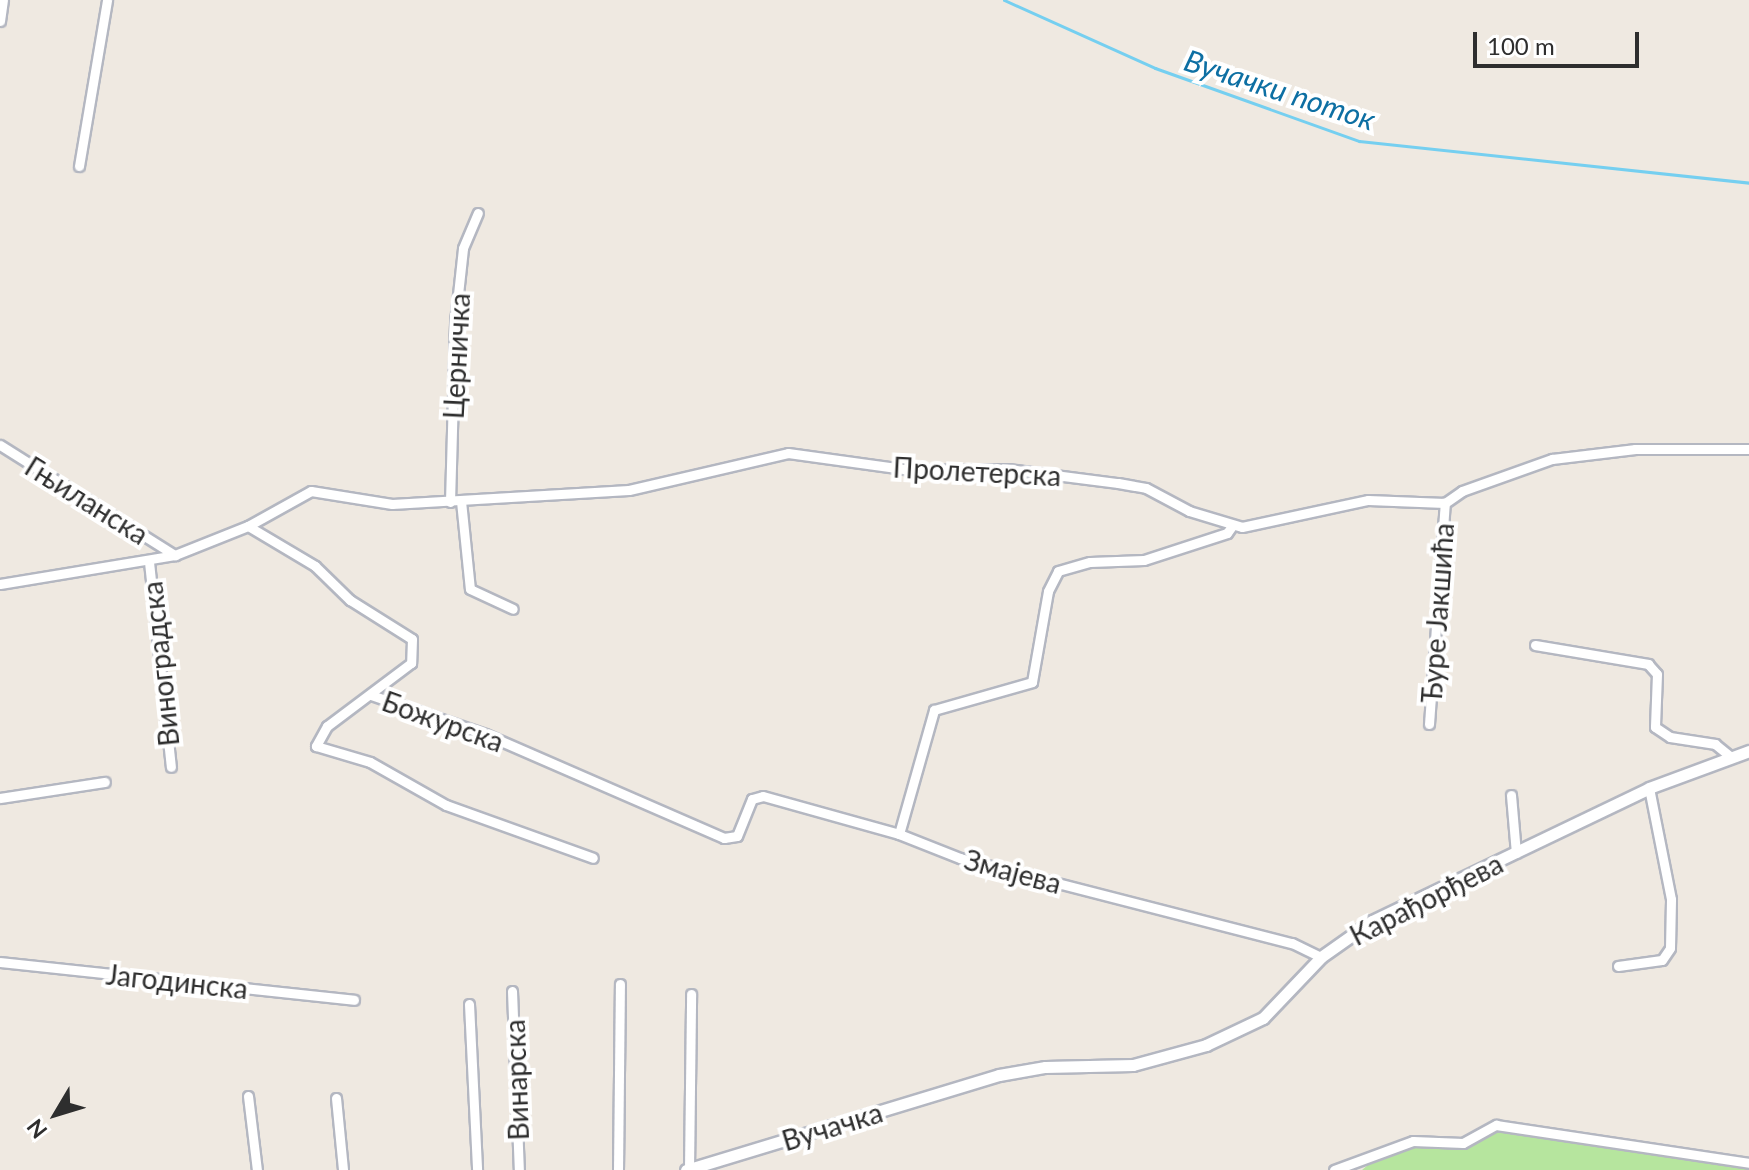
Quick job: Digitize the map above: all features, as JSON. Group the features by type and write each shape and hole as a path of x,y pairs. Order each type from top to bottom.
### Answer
{"street":[{"path":"0,21 3,0"},
{"path":"79,166 107,0"},
{"name":"Церничка","path":"478,213 463,248 455,322 456,502 470,589 513,609"},
{"name":"Гњиланска","path":"0,445 175,555"},
{"name":"Пролетерска","path":"0,584 149,562 175,555 248,526 311,491 376,503 456,502 629,490 788,453 911,470 1008,469 1118,483 1146,488 1232,526 1253,526 1368,500 1445,503 1462,491 1552,459 1635,449 1749,449"},
{"name":"Ђуре Јакшића","path":"1429,724 1445,503"},
{"path":"248,526 333,582 350,600 412,639 411,663 371,695"},
{"path":"899,834 934,710 1032,682 1048,591 1058,571 1090,562 1144,560 1227,533 1232,526"},
{"name":"Виноградска","path":"149,562 171,767"},
{"path":"1535,645 1648,664 1657,674 1655,727 1670,737 1715,744 1731,757"},
{"name":"Божурска","path":"593,858 446,805 370,762 316,746 327,726 371,695 485,734 731,839"},
{"name":"Карађорђева","path":"933,1094 1021,1070 1133,1065 1196,1049 1263,1018 1321,957 1372,921 1649,788 1749,751"},
{"path":"0,798 105,782"},
{"path":"1618,966 1662,960 1670,948 1671,899 1649,788"},
{"path":"1511,795 1516,853"},
{"name":"Змајева","path":"731,839 740,832 757,796 899,834 960,858 1277,939 1321,957"},
{"name":"Јагодинска","path":"0,962 354,1000"},
{"path":"618,1170 620,984"},
{"name":"Винарска","path":"512,991 519,1170"},
{"path":"688,1169 691,994"},
{"path":"469,1004 477,1170"},
{"name":"Вучачка","path":"688,1169 719,1165 933,1094"},
{"path":"248,1096 257,1170"},
{"path":"336,1098 343,1170"},
{"path":"1334,1170 1395,1146 1421,1140 1458,1144 1490,1128 1749,1163"}],"green space":[{"path":"1495,1131 1749,1170 1362,1170 1375,1159 1417,1146 1458,1150"}],"waterway":[{"name":"Вучачки поток","path":"1004,0 1155,68 1359,141 1749,183"}]}
